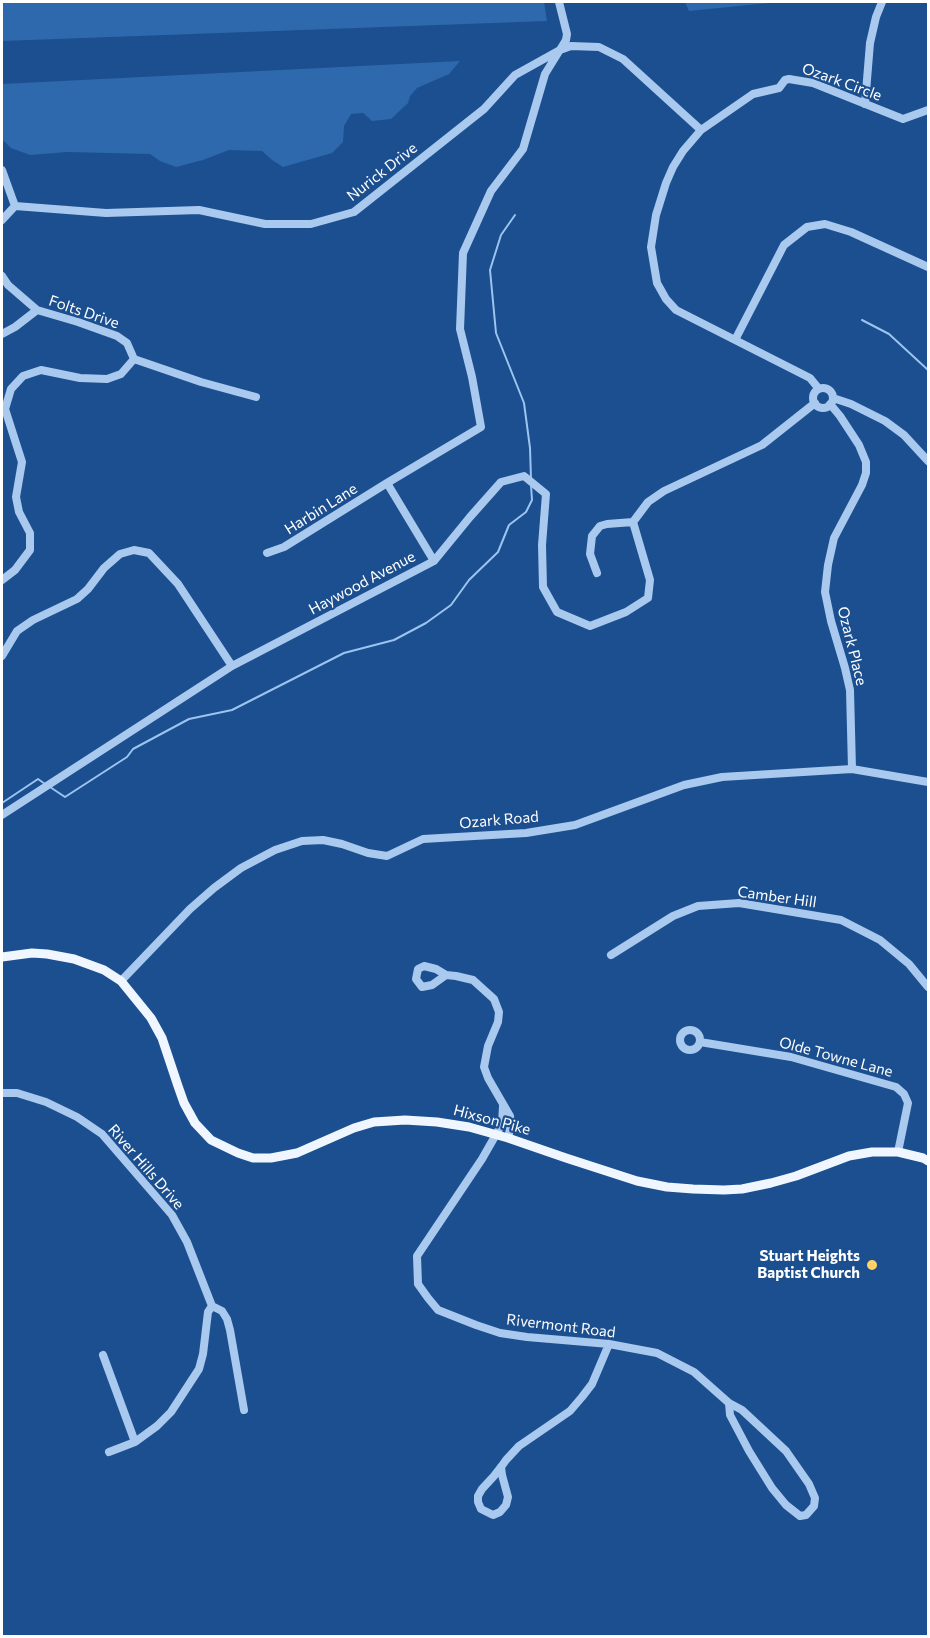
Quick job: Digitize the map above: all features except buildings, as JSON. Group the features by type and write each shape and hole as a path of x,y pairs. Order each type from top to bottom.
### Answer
{"main road":[{"name":"Hixson Pike","path":"2,957 32,953 60,956 104,970 121,981 151,1018 162,1038 184,1103 195,1123 211,1140 253,1158 272,1158 297,1153 354,1128 374,1122 395,1120 437,1122 469,1127 637,1181 667,1187 703,1190 742,1189 796,1176 849,1156 872,1152 898,1152 928,1161"}],"street":[{"path":"559,2 567,34 560,50"},
{"path":"865,104 870,43 882,2"},
{"name":"Nurick Drive","path":"15,207 106,213 199,210 265,224 311,224 354,212 484,109 515,75 570,46 599,47 624,59 701,130"},
{"name":"Harbin Lane","path":"267,553 284,547 481,427 460,329 463,254 491,191 523,149 545,74 560,50"},
{"name":"Ozark Circle","path":"819,389 810,378 676,310 666,299 657,283 651,247 656,215 673,167 701,130 753,94 778,88 789,79 813,83 903,118 928,110"},
{"path":"2,170 15,207 2,220"},
{"path":"735,340 784,245 807,227 825,224 851,232 928,267"},
{"name":"Folts Drive","path":"2,276 8,285 37,310 117,336 128,343 134,359"},
{"path":"2,334 37,310"},
{"path":"2,580 15,570 30,550 30,533 19,512 16,497 22,462 5,409 10,389 23,376 42,370 80,378 107,379 121,374 134,359 256,398"},
{"path":"832,401 828,390 819,389 813,397 815,403 823,408 832,401 851,404 885,421 904,435 928,461"},
{"name":"Ozark Place","path":"832,401 859,445 866,462 866,473 862,485 834,538 825,592 850,690 852,769"},
{"path":"597,573 590,554 592,536 600,526 633,522 648,502 664,491 762,445 815,403"},
{"name":"Haywood Avenue","path":"2,815 232,666 434,561 501,482 524,476 546,494 542,545 543,587 557,612 590,626 626,612 648,598 650,580 633,522"},
{"path":"387,483 434,561"},
{"path":"2,656 17,632 33,620 77,599 104,568 120,554 134,550 149,553 178,584 232,666"},
{"name":"Ozark Road","path":"121,981 190,909 214,888 241,868 275,850 302,841 323,840 387,856 423,839 526,833 575,825 684,785 722,777 852,769 928,782"},
{"name":"Camber Hill","path":"611,955 673,916 698,906 739,903 841,920 880,940 909,964 928,987"},
{"path":"446,975 473,980 494,999 499,1012 484,1067 510,1116 511,1125 508,1138"},
{"name":"Olde Towne Lane","path":"700,1042 791,1057 896,1087 904,1094 908,1103 898,1152"},
{"name":"River Hills Drive","path":"2,1093 16,1094 46,1102 77,1117 102,1134 172,1215 187,1242 212,1306 222,1311 227,1318 244,1410"},
{"name":"Rivermont Road","path":"503,1106 503,1120 482,1158 417,1256 418,1284 428,1298 438,1310 500,1332 527,1337 609,1344 657,1353 694,1372 729,1403 742,1410 786,1451 809,1484 815,1498 814,1506 806,1515 800,1516 786,1505 772,1488 748,1451 730,1415 729,1403"},
{"path":"109,1452 135,1442 171,1412 200,1369 204,1354 208,1312 212,1306"},
{"path":"501,1467 508,1497 506,1505 500,1512 493,1515 481,1509 477,1502 482,1489 519,1446 570,1411 592,1384 609,1344"},
{"path":"103,1354 135,1442"}],"shaded area":[{"path":"2,2 544,2 547,21 2,41"},
{"path":"685,2 779,2 689,11"},
{"path":"460,61 449,74 417,88 410,96 408,103 391,119 372,121 363,113 351,114 344,126 343,142 332,153 283,167 262,151 229,150 176,167 150,154 67,152 30,155 11,148 2,139 2,84"}],"waterway":[{"path":"515,215 501,235 490,270 496,333 524,403 530,448 531,479"},
{"path":"862,320 889,334 928,370"},
{"path":"50,787 65,797 127,757 133,749 189,719 232,710 344,653 394,640 426,623 451,605 469,580 498,552 509,525 526,512 532,500 531,485"},
{"path":"2,803 38,779 45,784"}],"place":[{"name":"Stuart Heights Baptist Church","path":"872,1265"}]}
